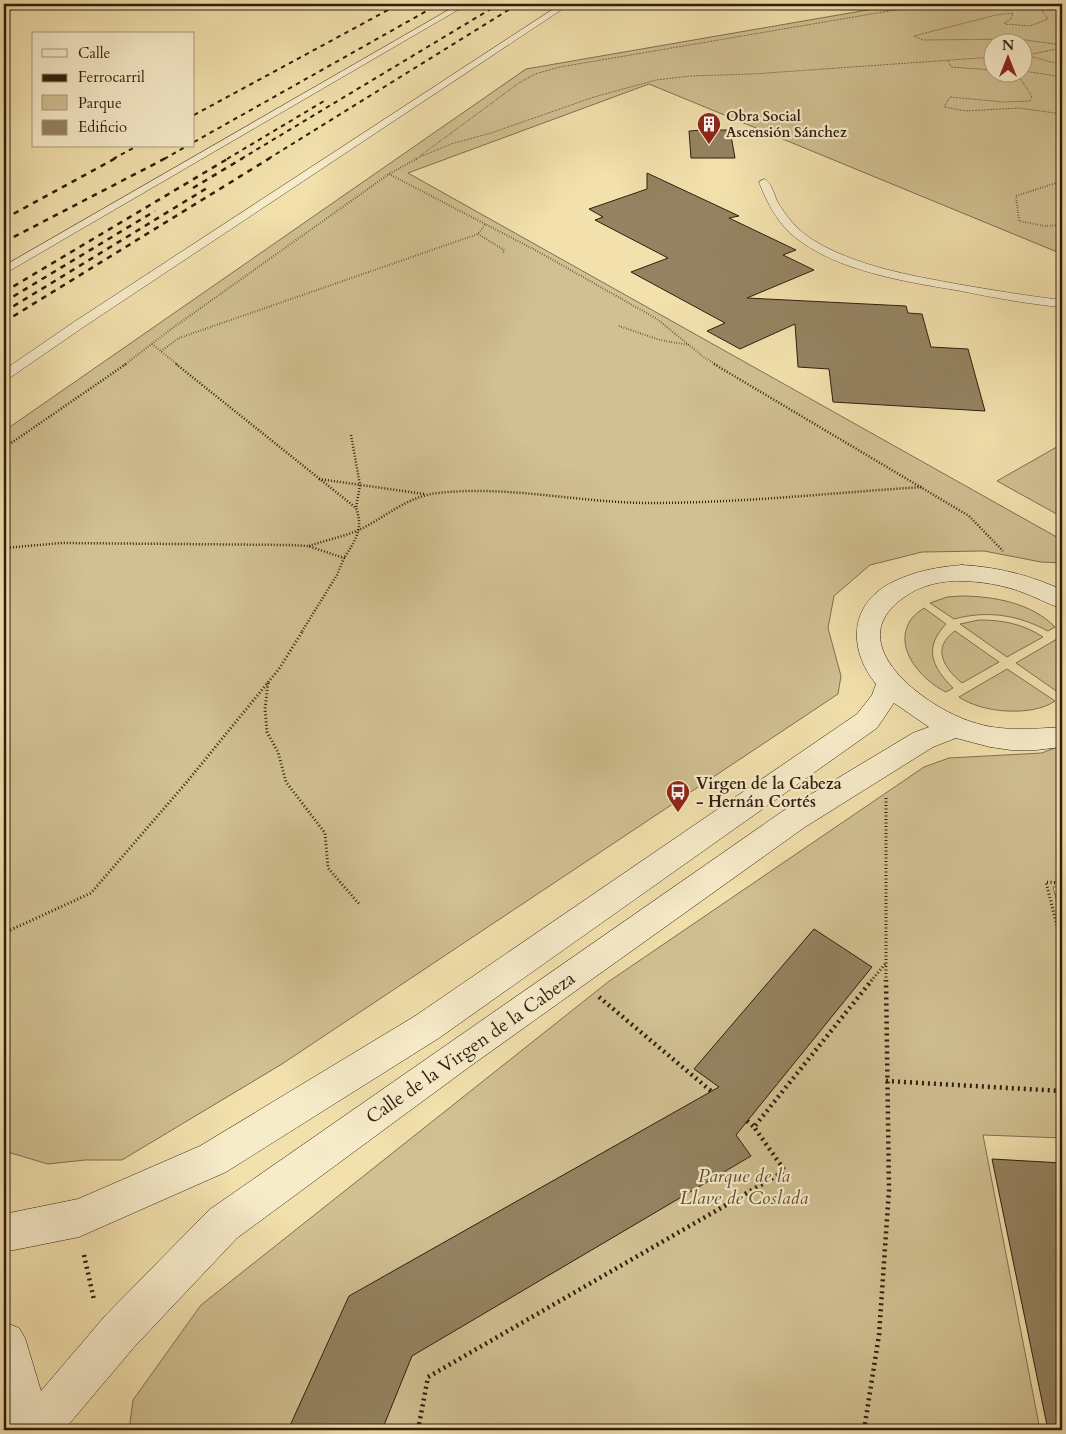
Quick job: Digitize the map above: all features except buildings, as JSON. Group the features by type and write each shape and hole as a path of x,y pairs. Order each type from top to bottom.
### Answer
{"main road":[{"path":"1058,594 992,575 963,573 936,575 912,582 892,592 878,606 869,623 868,643 875,663 889,684 907,700 930,715 956,727 994,737 1032,740 1062,737"},
{"path":"4,1233 79,1218 213,1159 427,1027 867,721 884,698 889,684"},
{"name":"Calle de la Virgen de la Cabeza","path":"36,1430 120,1331 223,1224 794,818 923,740 956,727"},
{"path":"4,1343 10,1352 30,1430"}],"lane":[{"path":"4,271 464,4"},
{"path":"4,376 78,324 566,4"},
{"path":"764,182 772,203 789,225 808,241 833,254 926,282 1062,304"}],"path":[{"path":"416,160 519,83 535,74 560,67 930,4"},
{"path":"1037,4 1048,19 1030,26 1005,24 1005,22 1011,19 1012,13 996,15 914,36 923,40 1018,39 1062,47"},
{"path":"1034,53 1062,47"},
{"path":"4,448 115,372 389,174 451,144 656,80 690,76 770,73 984,58"},
{"path":"1034,58 1062,65"},
{"path":"948,60 951,68 984,70"},
{"path":"1034,73 1062,77"},
{"path":"1021,82 1031,93 1032,98 1030,102 1004,102 950,97 944,106 966,111 1019,108 1062,114"},
{"path":"1062,98 1056,102 1062,106"},
{"path":"389,174 486,223 657,319 706,358 969,516 1009,557"},
{"path":"1062,181 1016,196 1018,221 1044,226 1062,225"},
{"path":"160,351 179,338 478,234 486,223"},
{"path":"478,234 504,250 502,253"},
{"path":"619,326 660,340 689,345"},
{"path":"4,933 91,893 186,783 279,669 337,575 344,558 361,529 360,518 356,508 152,344"},
{"path":"351,435 360,485 356,508"},
{"path":"318,479 425,494 462,490 497,490 648,503 761,500 829,493 922,487"},
{"path":"308,546 361,529 425,494"},
{"path":"4,548 62,543 308,546 344,558"},
{"path":"268,682 265,709 267,732 278,752 286,782 325,833 328,868 360,905"},
{"path":"864,1430 881,1316 888,1190 886,788"},
{"path":"1062,883 1046,882 1062,946"},
{"path":"754,1127 886,963"},
{"path":"594,992 711,1091"},
{"path":"886,1081 1062,1091"},
{"path":"418,1430 428,1377 785,1171 754,1127 747,1121"},
{"path":"79,1218 81,1240 96,1314 120,1331"}],"green space":[{"path":"902,4 1062,4 1062,254 649,84 408,173 1062,540 1062,563 1041,562 984,551 922,552 870,565 834,596 828,628 841,676 838,694 282,1064 122,1160 85,1160 48,1164 4,1151 4,431 526,69"},
{"path":"1062,444 1062,517 997,481"},
{"path":"947,597 986,597 1011,602 1035,612 1055,627 1048,631 1025,621 991,615 967,616 954,619 930,603"},
{"path":"924,608 946,624 934,641 933,657 940,673 953,688 946,692 936,687 919,671 907,651 906,629 913,617"},
{"path":"979,620 1012,624 1028,629 1043,637 1007,657 960,624"},
{"path":"955,631 999,662 962,683 950,671 943,658 942,651 943,644"},
{"path":"1062,636 1062,695 1016,663"},
{"path":"1007,669 1055,701 1034,709 1007,711 980,707 959,697"},
{"name":"Parque de la Llave de Coslada","path":"1062,745 1062,887 1053,887 1062,921 1062,1138 983,1135 1040,1430 129,1430 133,1400 201,1305 608,982 924,767 949,758 1042,753"}],"railway":[{"path":"195,114 399,4"},
{"path":"195,141 439,4"},
{"path":"241,159 499,4"},
{"path":"268,159 518,4"},
{"path":"227,159 324,101"},
{"path":"113,159 133,148"},
{"path":"164,159 183,148"},
{"path":"4,219 116,158"},
{"path":"4,242 166,158"},
{"path":"4,292 229,158"},
{"path":"193,188 243,158"},
{"path":"4,322 270,158"},
{"path":"4,312 207,188"},
{"path":"4,302 155,211"}],"place":[{"name":"Obra Social Ascensión Sánchez","path":"709,145"},
{"name":"Virgen de la Cabeza - Hernán Cortés","path":"678,813"}]}
